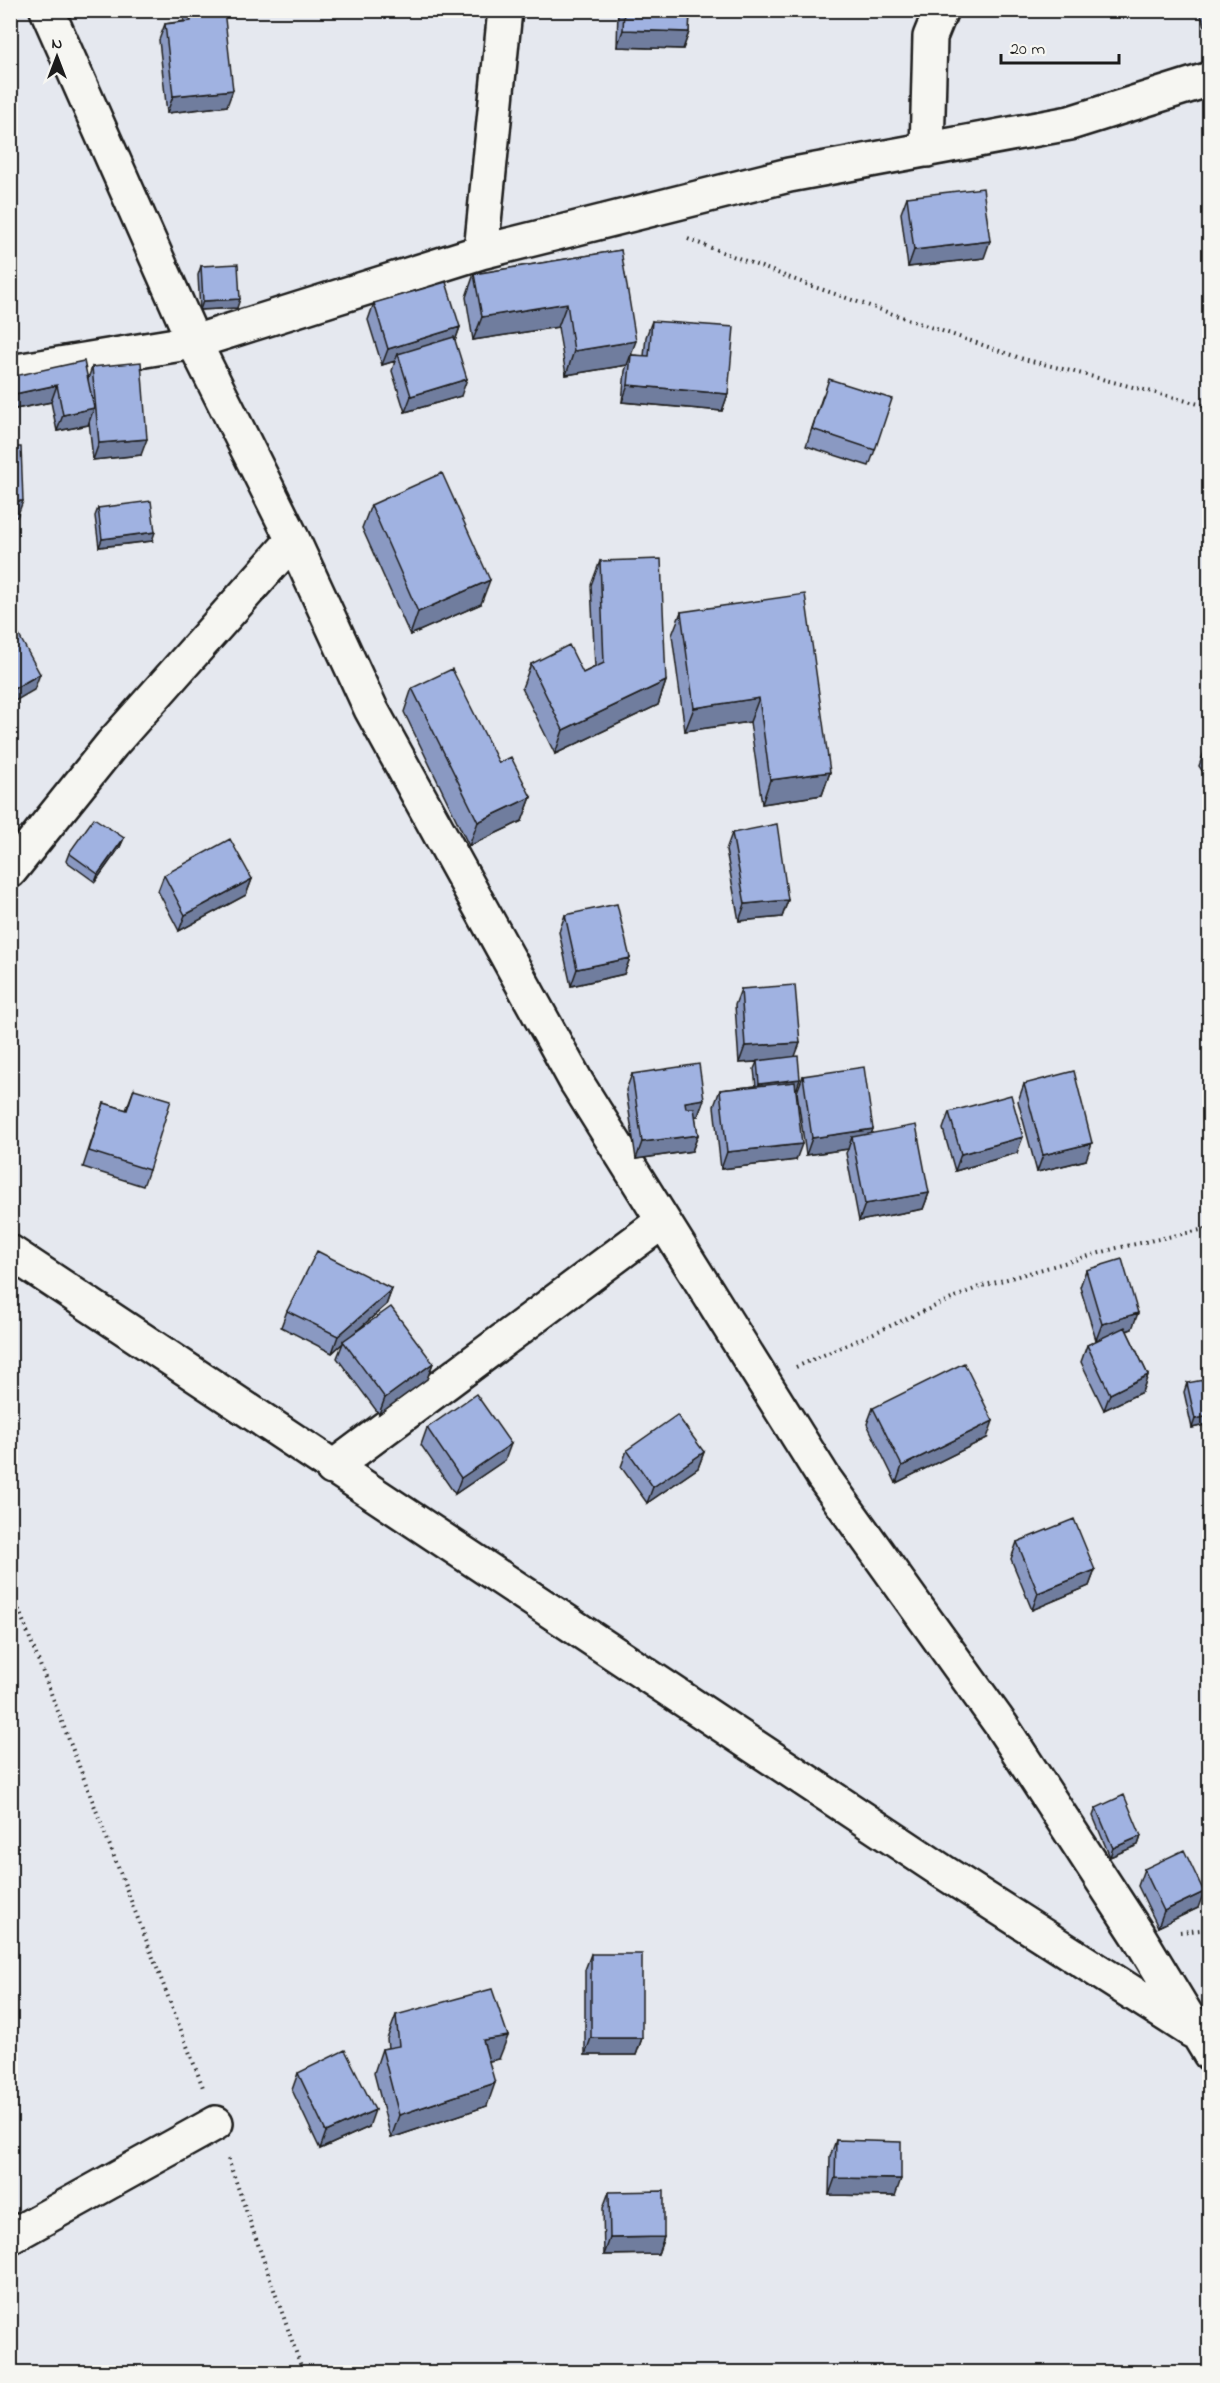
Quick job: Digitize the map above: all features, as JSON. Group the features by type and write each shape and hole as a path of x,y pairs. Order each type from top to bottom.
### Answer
{"street":[{"path":"47,10 194,342 293,540 370,709 578,1083 824,1478 1001,1725 1138,1935 1204,2044"},
{"path":"481,252 505,10"},
{"path":"927,150 930,37 941,10"},
{"path":"10,372 194,342 481,252 789,175 1070,123 1209,79"},
{"path":"10,871 112,744 293,540"},
{"path":"332,1468 663,1221"},
{"path":"10,1252 332,1468 1204,2044"},
{"path":"10,2237 216,2123"}],"path":[{"path":"680,236 808,285 1020,358 1209,407"},
{"path":"764,1381 979,1287 1117,1248 1209,1228"},
{"path":"10,1587 216,2123 303,2373"}],"building":[{"path":"190,10 224,10 233,90 173,96 165,24 191,21"},
{"path":"624,10 690,10 689,32 623,30"},
{"path":"983,188 990,241 914,250 907,197"},
{"path":"621,250 636,341 574,351 567,303 482,317 474,274"},
{"path":"238,264 240,299 203,301 201,266"},
{"path":"446,282 460,327 388,349 374,303"},
{"path":"652,321 734,327 728,394 628,385 631,355 649,356"},
{"path":"454,337 467,379 411,396 398,354"},
{"path":"84,361 94,408 63,415 57,385 10,395 10,377"},
{"path":"141,362 147,439 99,443 92,367"},
{"path":"829,379 892,399 875,450 812,429"},
{"path":"10,447 21,447 23,501 10,501"},
{"path":"442,473 490,580 418,612 371,505"},
{"path":"151,501 155,532 102,539 98,508"},
{"path":"661,559 666,681 563,730 531,664 569,645 583,673 604,663 600,561"},
{"path":"805,594 830,772 770,780 759,698 694,708 681,612"},
{"path":"16,630 40,674 10,691 10,633"},
{"path":"452,669 499,763 511,757 531,797 478,822 412,688"},
{"path":"94,818 124,838 98,874 69,853"},
{"path":"777,824 788,900 745,904 732,833"},
{"path":"230,839 252,879 185,915 164,875"},
{"path":"617,904 630,958 577,969 565,915"},
{"path":"795,985 800,1043 745,1046 741,989"},
{"path":"798,1056 800,1079 759,1084 757,1061"},
{"path":"699,1064 704,1099 685,1102 686,1108 694,1108 698,1135 642,1142 632,1074"},
{"path":"864,1067 873,1129 812,1138 803,1076"},
{"path":"1074,1071 1092,1143 1043,1155 1024,1084"},
{"path":"795,1082 802,1144 727,1152 720,1090"},
{"path":"134,1089 171,1100 149,1170 89,1151 104,1103 127,1110"},
{"path":"1011,1095 1023,1137 961,1154 949,1112"},
{"path":"916,1125 929,1193 865,1204 852,1137"},
{"path":"317,1251 392,1289 338,1336 287,1311"},
{"path":"1122,1259 1138,1313 1102,1324 1086,1270"},
{"path":"391,1307 433,1363 385,1398 343,1341"},
{"path":"1125,1327 1148,1375 1110,1394 1087,1345"},
{"path":"964,1363 993,1421 902,1466 873,1408"},
{"path":"1209,1379 1209,1416 1195,1419 1187,1383"},
{"path":"476,1394 511,1444 461,1478 427,1428"},
{"path":"677,1415 704,1452 653,1487 627,1450"},
{"path":"1074,1519 1095,1570 1038,1593 1017,1542"},
{"path":"1124,1795 1141,1836 1113,1848 1096,1808"},
{"path":"1184,1850 1204,1892 1164,1911 1144,1869"},
{"path":"591,1954 642,1954 642,2038 591,2038"},
{"path":"492,1989 508,2036 483,2040 495,2083 399,2115 382,2049 399,2046 396,2015"},
{"path":"345,2050 375,2110 326,2132 298,2073"},
{"path":"836,2140 901,2142 901,2179 835,2178"},
{"path":"664,2191 664,2237 610,2238 609,2192"}]}
